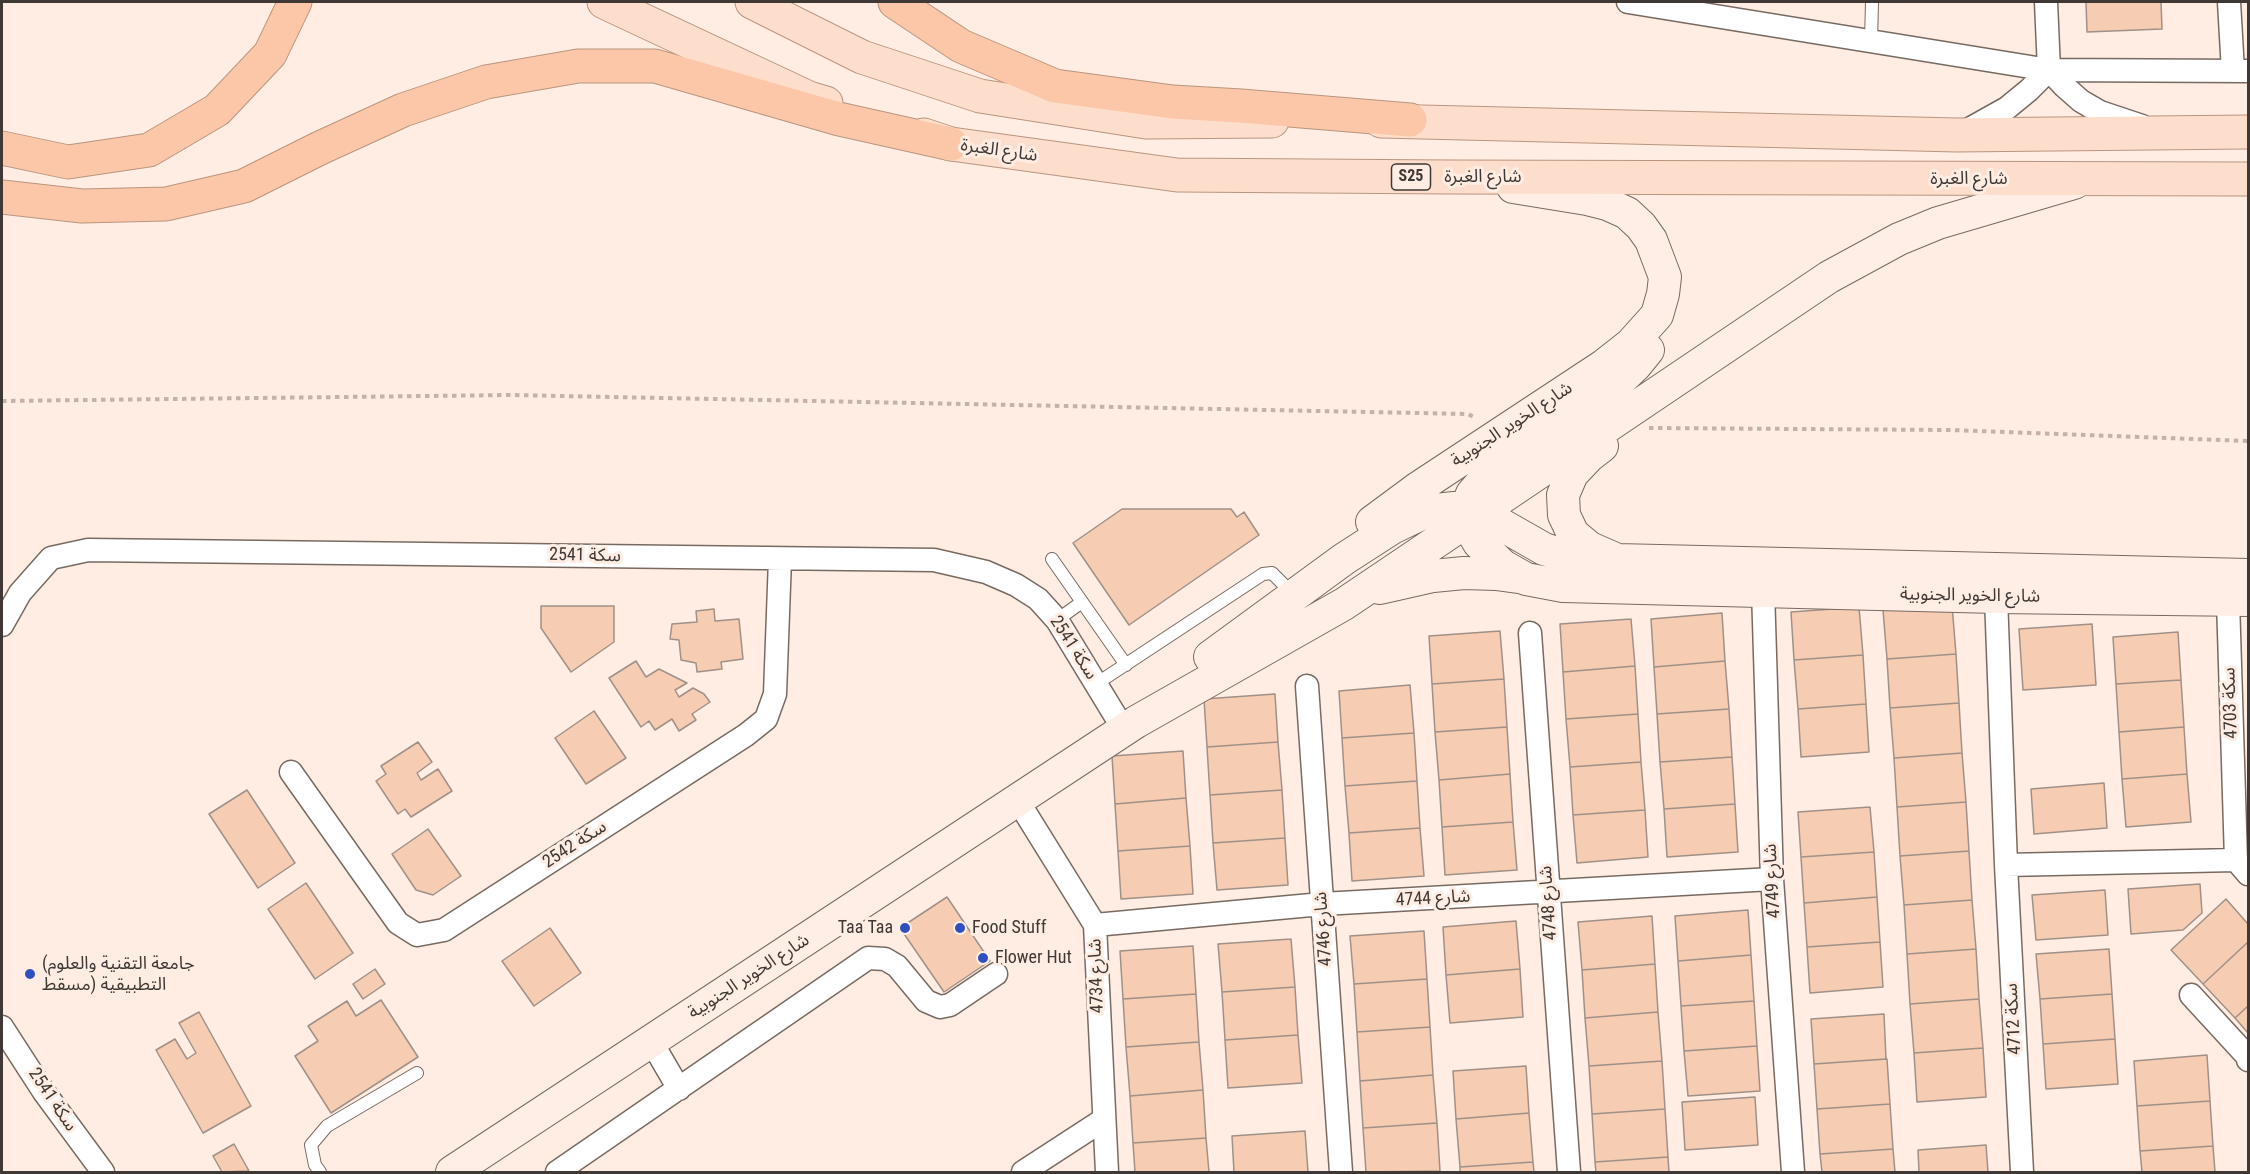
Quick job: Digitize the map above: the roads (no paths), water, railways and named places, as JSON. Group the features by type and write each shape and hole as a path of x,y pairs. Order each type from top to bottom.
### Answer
{"highway":[{"path":"2,148 68,162 149,150 218,110 270,54 295,2"},
{"path":"895,2 961,46 1055,86 1173,102 1410,120"},
{"path":"2,197 82,206 166,204 244,186 403,110 486,82 578,66 655,66 839,119 951,144"}],"main road":[{"name":"شارع الغبرة","path":"604,2 809,98 951,144 1177,175 2248,178"},
{"path":"753,2 862,57 980,96 1146,122 1410,120 1957,135 2248,132"}],"street":[{"path":"1631,2 2049,69 2241,71 2229,2"},
{"path":"2046,2 2049,69 2064,86 2081,101 2100,112 2162,132"},
{"path":"1957,135 2007,108 2049,69"},
{"name":"شارع الخوير الجنوبية","path":"1130,726 1286,587 1418,488 1603,366 1631,344 1657,315 1665,277 1651,240 1641,226 1627,213 1607,204 1587,199 1450,177"},
{"name":"شارع الخوير الجنوبية","path":"455,1171 1130,726 1344,604 1470,514 1829,277 1899,239 1938,223 2089,179"},
{"path":"1210,657 1344,559 1392,528 1427,511 1470,514 1481,482 1505,459 1582,409 1615,385 1635,366 1652,344 1657,332 1657,315"},
{"path":"1632,561 1610,557 1590,548 1573,534 1564,514 1563,495 1572,474 1596,450 1732,352 1760,322"},
{"name":"شارع الخوير الجنوبية","path":"1470,514 1544,549 1575,559 2248,574"},
{"name":"شارع الخوير الجنوبية","path":"1470,514 1479,543 1492,558 1526,579 1563,586 1996,597 2238,600"},
{"name":"سكة 2541","path":"2,625 20,593 51,558 88,550 934,560 986,572 1016,585 1038,599 1057,620 1096,684 1130,726"},
{"name":"سكة 2542","path":"291,772 398,923 417,935 444,930 746,735 766,719 775,694 780,559"},
{"path":"1344,604 1372,591 1433,576 1464,573 1496,574 1526,579"},
{"name":"4749 شارع","path":"1763,590 1772,879 1793,1173"},
{"name":"سكة 4712","path":"1996,597 2006,865 2022,1173"},
{"name":"4703 سكة","path":"2238,600 2242,867"},
{"name":"4748 شارع","path":"1530,633 1569,1173"},
{"name":"4746 شارع","path":"1307,686 1341,1173"},
{"name":"4734 شارع","path":"1018,801 1095,925 1107,1173"},
{"path":"2006,865 2242,867"},
{"name":"4744 شارع","path":"1095,925 1322,904 1772,879"},
{"path":"557,1173 868,958 885,959 897,966 926,1001 939,1006 950,1005 996,974"},
{"path":"2191,995 2248,1057 2248,1060"},
{"name":"سكة 2541","path":"3,1031 103,1173"},
{"path":"651,1041 679,1089"},
{"path":"1023,1173 1103,1120"}],"lane":[{"path":"1871,42 1872,2"},
{"path":"1052,559 1126,665"},
{"path":"1096,684 1263,574 1272,573 1286,587"},
{"path":"1057,620 1082,602"},
{"path":"320,1173 315,1165 311,1145 327,1126 417,1073"}],"place":[{"name":"Taa Taa","path":"905,928"},
{"name":"Food Stuff","path":"960,928"},
{"name":"Flower Hut","path":"983,958"},
{"name":"(جامعة التقنية والعلوم التطبيقية (مسقط","path":"30,974"}]}
